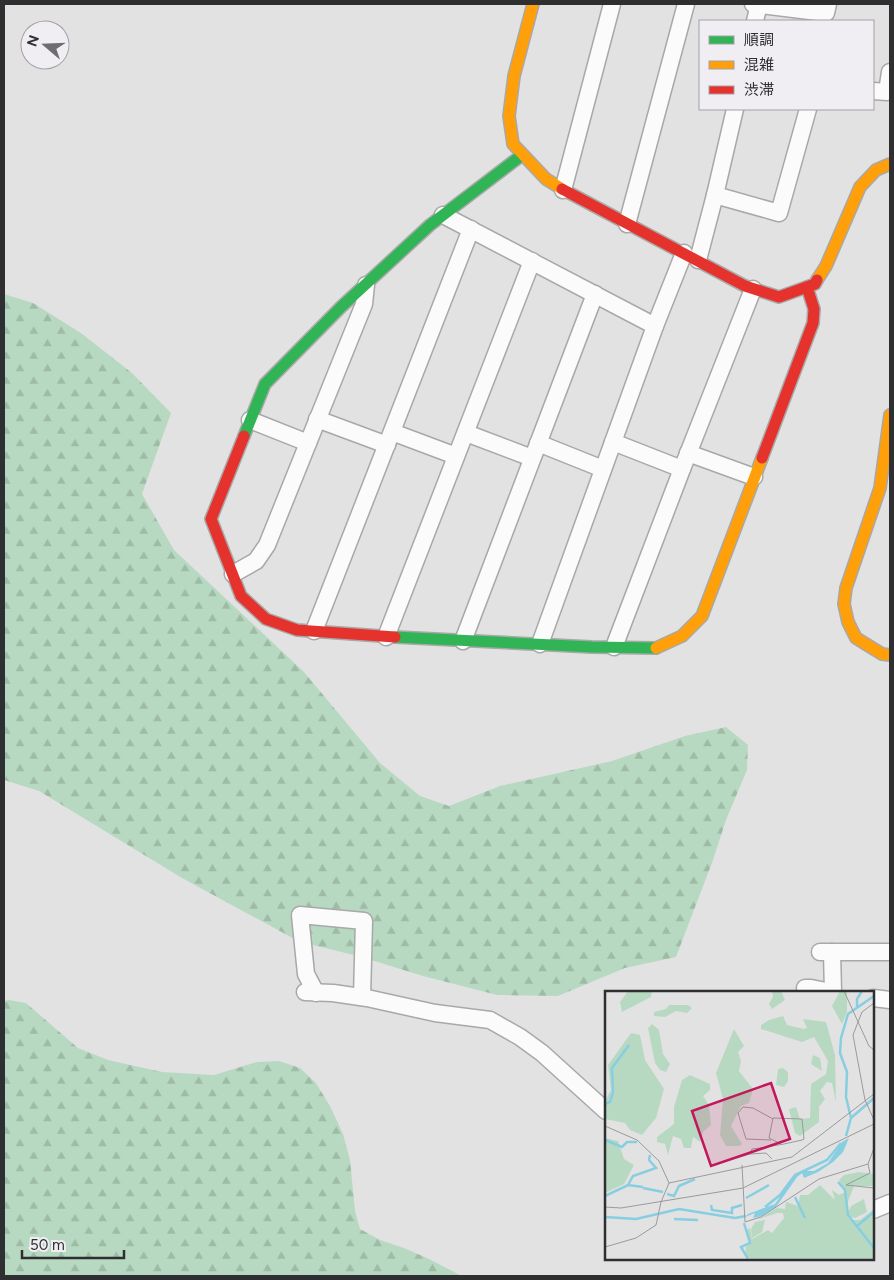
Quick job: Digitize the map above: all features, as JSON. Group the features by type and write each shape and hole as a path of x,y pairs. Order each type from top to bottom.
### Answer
{"street":[{"path":"533,4 514,76 510,116 513,144 546,179 563,190 745,286 779,296 815,284 826,266 860,187 876,170 890,164"},
{"path":"563,190 612,4"},
{"path":"627,224 686,4"},
{"path":"755,20 757,4 826,13 828,4"},
{"path":"874,91 887,92 890,72"},
{"path":"540,644 655,326 691,256 715,195 735,110"},
{"path":"715,195 779,213 808,110"},
{"path":"522,155 430,225 265,384 220,494 212,519 241,596 266,619 297,630 463,641 656,648 682,636 702,616 813,323 814,309 807,287"},
{"path":"444,215 655,326"},
{"path":"314,631 471,229"},
{"path":"386,637 532,261"},
{"path":"233,574 256,561 267,545 364,304 366,285"},
{"path":"614,647 688,453 754,289"},
{"path":"463,641 595,294"},
{"path":"890,415 880,488 846,588 844,604 848,622 856,638 882,654 890,655"},
{"path":"318,419 456,456"},
{"path":"250,420 308,443"},
{"path":"466,433 603,469"},
{"path":"613,442 682,469"},
{"path":"688,453 754,477"},
{"path":"362,998 364,921 300,915 306,974 310,992 362,998 435,1013 490,1020 542,1052 605,1110"},
{"path":"821,991 826,952 890,952"},
{"path":"874,998 890,1000"},
{"path":"874,1210 890,1203"}],"green space":[{"path":"4,294 33,303 81,333 132,373 171,413 142,494 174,550 304,672 380,763 420,796 449,806 500,786 612,761 685,736 726,727 748,745 747,770 726,820 713,860 676,957 625,968 558,996 497,995 423,976 358,956 300,942 182,878 39,791 4,780"},
{"path":"4,1001 26,1003 78,1048 108,1060 162,1072 214,1075 257,1062 279,1061 300,1068 316,1083 330,1106 343,1134 350,1160 355,1211 360,1229 380,1240 427,1258 462,1276 4,1276"}],"traffic: fast":[{"path":"244,436 265,384 341,307 430,225 522,155"},
{"path":"395,637 592,647 656,648"}],"traffic: slow":[{"path":"533,4 514,76 509,116 513,144 546,179 562,189"},
{"path":"817,280 826,266 860,187 876,170 890,164"},
{"path":"890,415 880,488 846,588 844,604 848,622 856,638 882,654 890,655"},
{"path":"656,648 682,636 702,616 762,458"}],"traffic: jam":[{"path":"562,189 745,286 779,297 815,284 817,280"},
{"path":"762,458 813,323 814,309 807,287"},
{"path":"244,436 211,519 241,596 266,619 297,630 395,637"}]}
